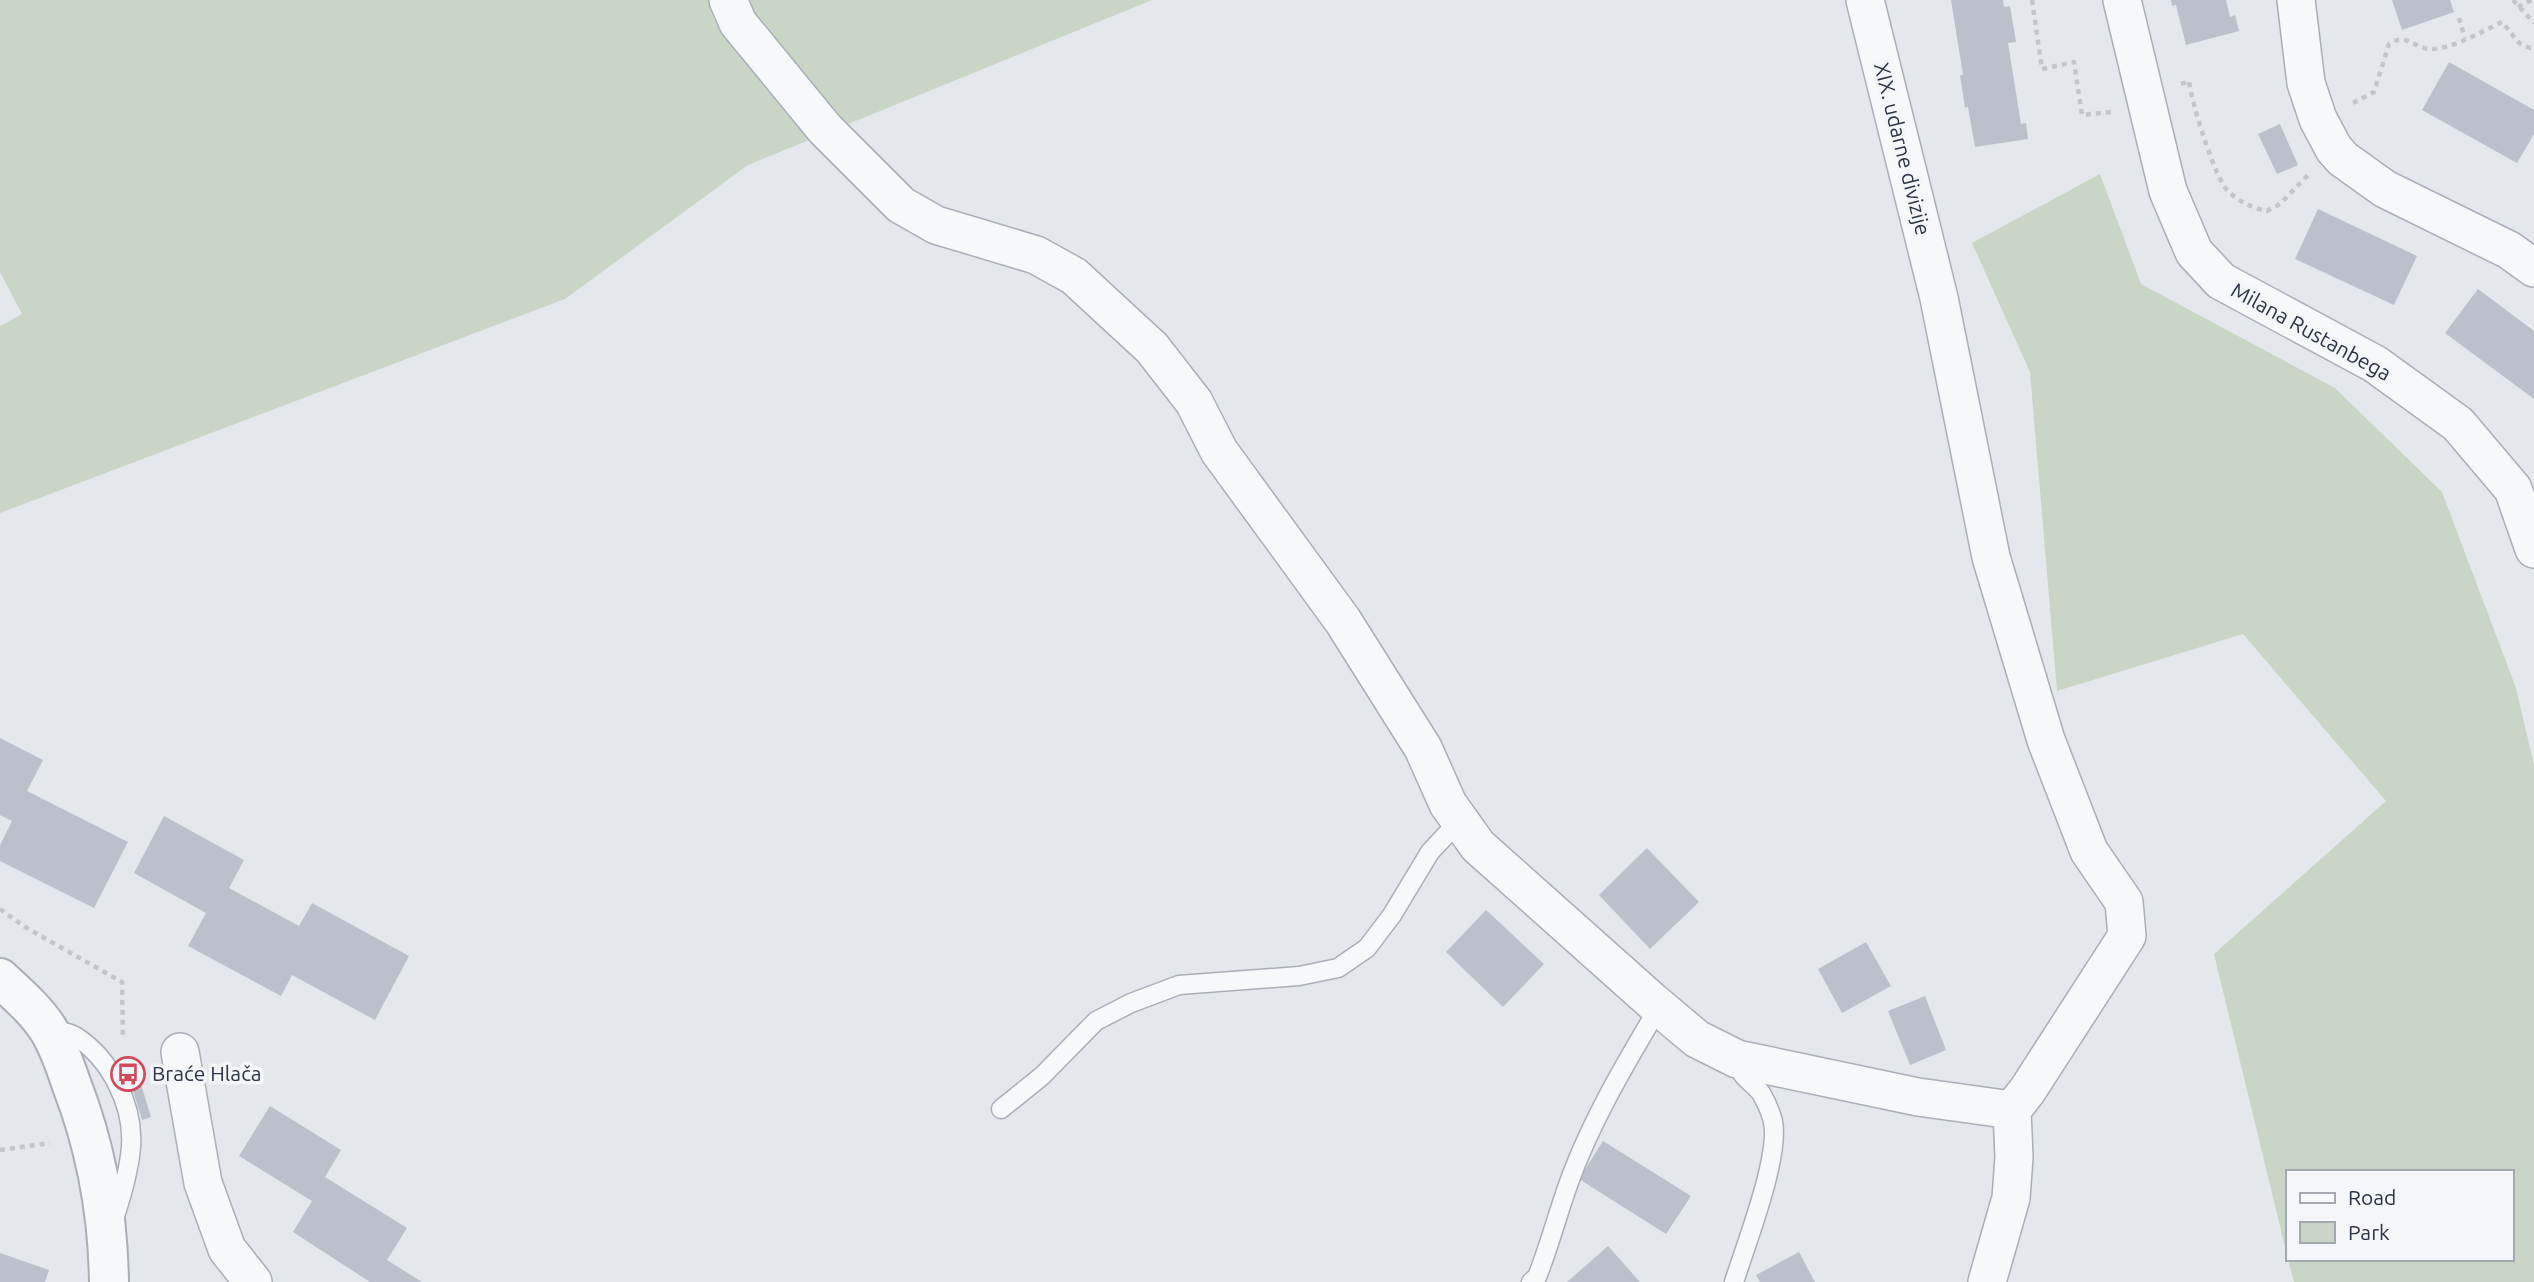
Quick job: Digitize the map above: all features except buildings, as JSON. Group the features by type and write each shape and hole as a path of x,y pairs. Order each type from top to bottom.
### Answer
{"street":[{"path":"728,0 738,23 825,129 901,205 936,225 1036,254 1074,276 1152,348 1194,402 1226,460 1343,621 1423,748 1448,804 1478,846 1659,1007 1698,1039 1737,1059 1918,1097 2012,1110 2014,1157 2011,1198 1987,1282"},
{"name":"XIX. udarne divizije","path":"1865,0 1939,298 1991,557 2046,740 2089,852 2124,902 2127,936 2012,1110"},
{"name":"Milana Rustanbega","path":"2122,0 2168,191 2194,252 2221,281 2375,364 2458,425 2513,489 2534,549"},
{"path":"2296,0 2306,83 2318,119 2334,149 2343,159 2385,189 2509,250 2534,268"},
{"path":"0,978 27,1003 48,1029 64,1063 91,1138 108,1236 109,1282"},
{"path":"180,1052 203,1184 227,1249 253,1282"}],"lane":[{"path":"1001,1109 1042,1076 1096,1021 1131,1003 1179,985 1299,976 1338,968 1367,948 1392,915 1430,852 1460,820"},
{"path":"1531,1282 1537,1277 1569,1184 1595,1124 1628,1059 1659,1007"},
{"path":"1734,1282 1766,1178 1773,1141 1773,1121 1761,1094 1739,1072 1737,1059"}],"path":[{"path":"2032,0 2042,69 2074,62 2082,115 2105,114"},
{"path":"2513,0 2534,23"},
{"path":"2518,7 2532,0"},
{"path":"2459,18 2465,38"},
{"path":"2347,107 2374,92 2389,44 2396,39 2407,39 2423,48 2433,49 2502,22 2519,43 2530,48 2534,46"},
{"path":"2190,87 2215,169 2227,191 2252,207 2267,211 2280,204 2312,170"},
{"path":"0,909 25,927 122,982 123,1043"},
{"path":"0,1150 51,1143"}],"green space":[{"path":"0,0 1152,0 748,165 565,299 0,513 0,326 22,314 0,272"},
{"path":"2100,174 2141,284 2335,388 2442,492 2516,688 2534,765 2534,1282 2294,1282 2289,1261 2513,1261 2513,1170 2286,1170 2286,1251 2214,954 2386,801 2243,634 2057,691 2030,372 1972,243"}],"place":[{"name":"Braće Hlača","path":"128,1074"}]}
